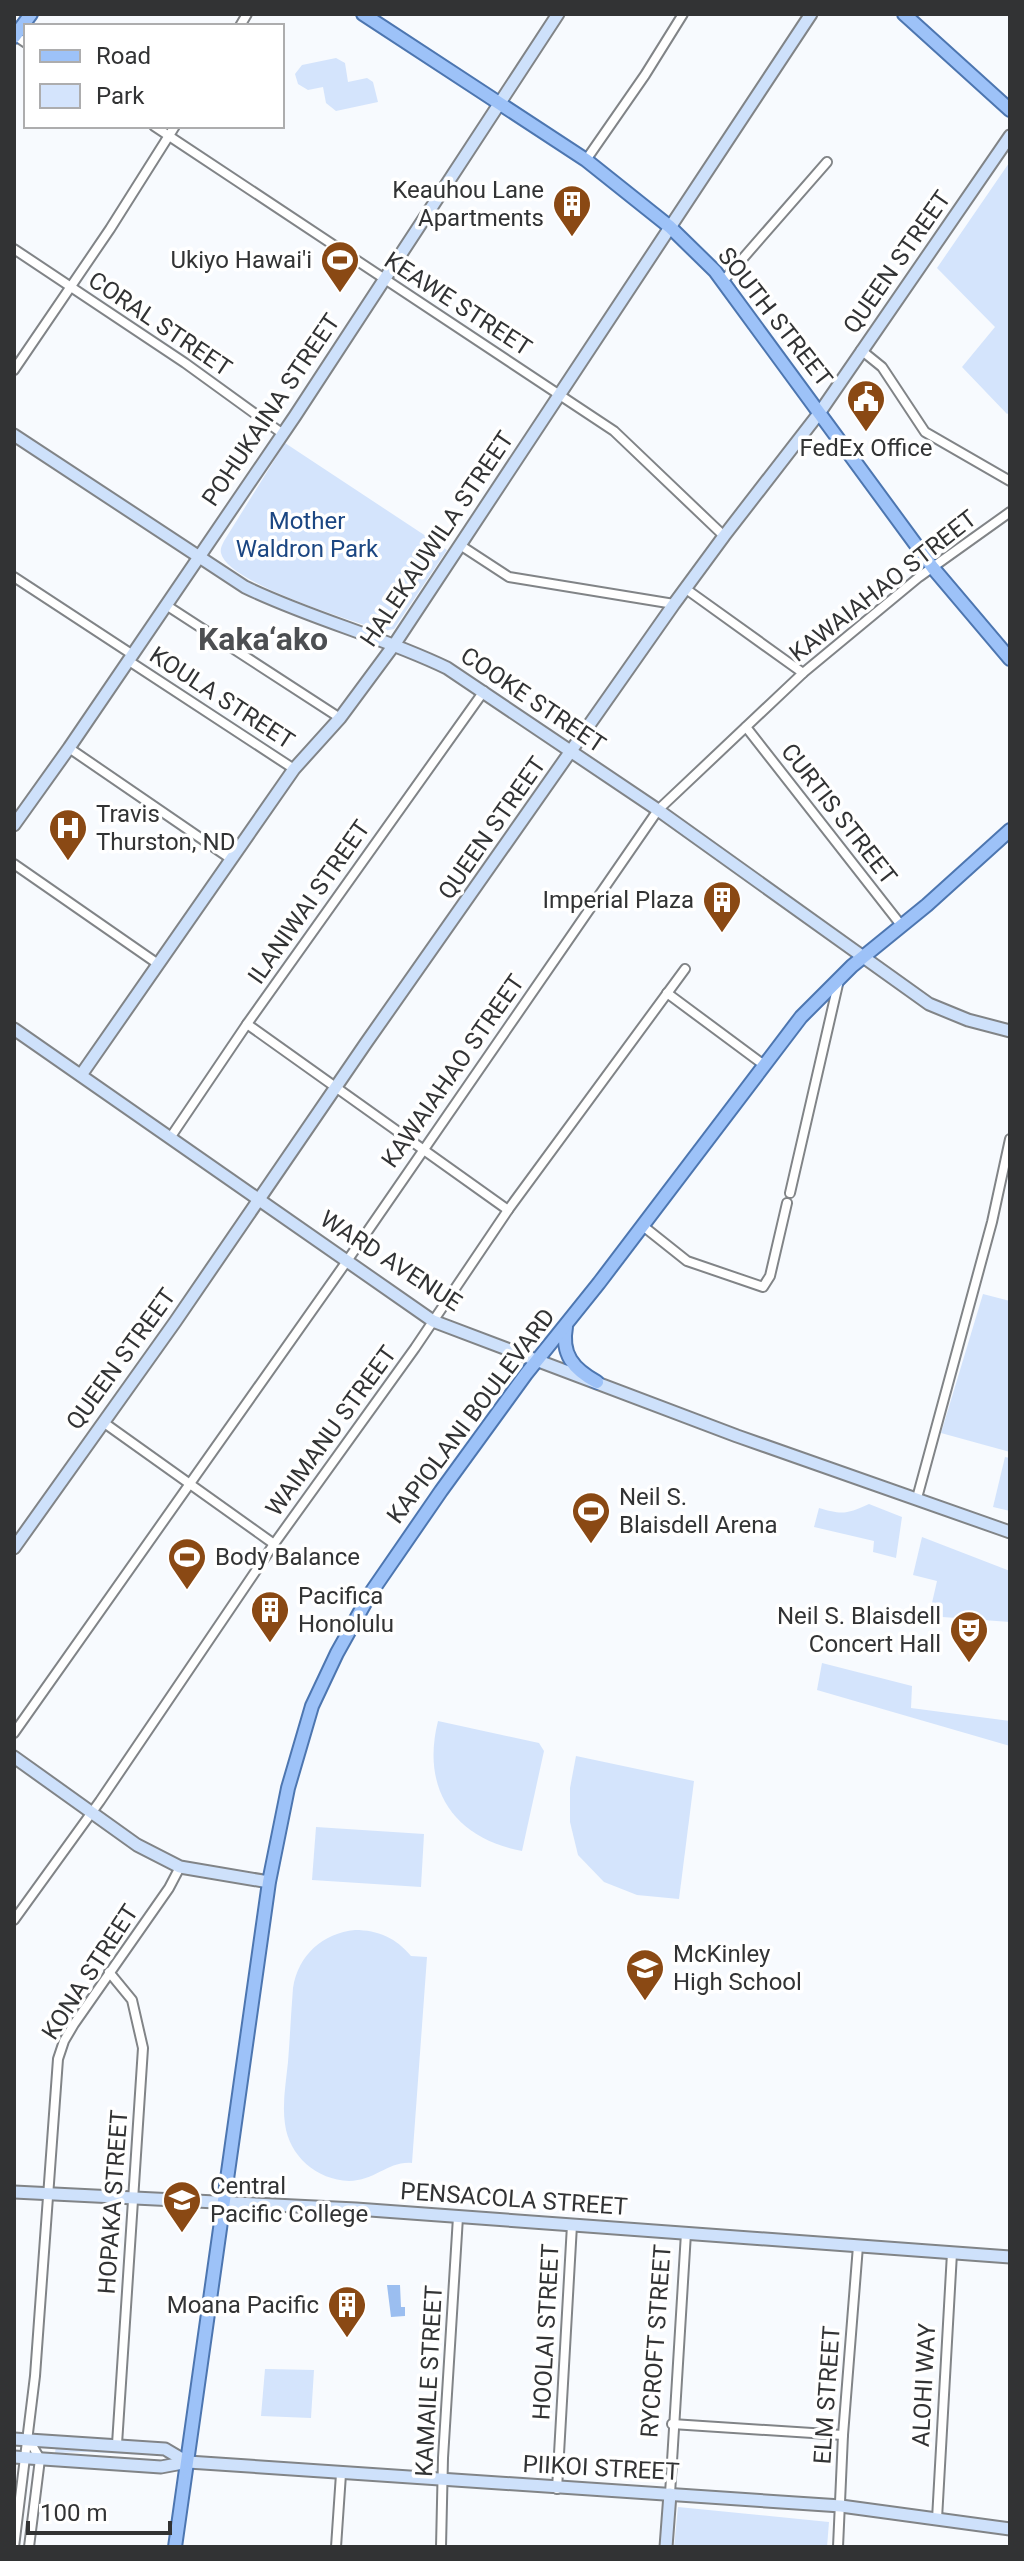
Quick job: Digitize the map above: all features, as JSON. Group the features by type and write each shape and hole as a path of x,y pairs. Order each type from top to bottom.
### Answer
{"main road":[{"path":"14,36 31,14"},
{"name":"SOUTH STREET","path":"363,14 586,160 670,227 724,280 933,568 1010,659"},
{"path":"904,14 1010,110"},
{"name":"KAPIOLANI BOULEVARD","path":"177,2545 269,1882 288,1788 304,1729 337,1653 370,1594 403,1545 537,1360 801,1017 864,956 1010,830"},
{"path":"567,1324 564,1345 568,1357 576,1369 597,1382"}],"street":[{"name":"POHUKAINA STREET","path":"14,825 283,434 558,14"},
{"path":"586,160 683,14"},
{"name":"HALEKAUWILA STREET","path":"81,1075 294,769 340,718 394,645 811,14"},
{"name":"KEAWE STREET","path":"157,128 614,431 724,536"},
{"path":"14,370 174,128"},
{"name":"QUEEN STREET","path":"14,1548 674,604 820,412 1010,136"},
{"path":"724,280 827,162"},
{"name":"CORAL STREET","path":"14,249 185,363 283,434"},
{"path":"14,346 24,353"},
{"path":"861,350 882,367 925,432 1010,481"},
{"name":"COOKE STREET","path":"14,435 245,587 285,607 394,645 447,668 658,810 929,1004 968,1020 1010,1031"},
{"name":"KAWAIAHAO STREET","path":"14,1733 347,1261 658,810 803,673 919,577 1010,512"},
{"path":"460,545 509,577 674,604"},
{"name":"KOULA STREET","path":"14,577 294,769"},
{"path":"686,589 803,673"},
{"path":"166,605 340,718"},
{"name":"ILANIWAI STREET","path":"170,1138 247,1024 484,691"},
{"name":"CURTIS STREET","path":"746,727 901,925"},
{"path":"69,748 231,859"},
{"path":"14,864 158,964"},
{"name":"WAIMANU STREET","path":"14,1920 508,1210 685,969"},
{"path":"790,1193 839,979"},
{"path":"667,993 764,1065"},
{"path":"247,1024 508,1210"},
{"name":"WARD AVENUE","path":"14,1029 433,1321 737,1436 1010,1532"},
{"path":"917,1498 992,1222 1010,1139"},
{"path":"643,1226 687,1261 763,1287 770,1276 787,1203"},
{"path":"103,1422 274,1544"},
{"path":"14,1757 137,1845 180,1867 269,1882"},
{"name":"KONA STREET","path":"14,2547 19,2458 29,2440 58,2059 64,2041 169,1888 180,1867"},
{"name":"HOPAKA STREET","path":"109,1972 132,2000 143,2048 117,2444"},
{"name":"PENSACOLA STREET","path":"14,2192 458,2217 1010,2257"},
{"name":"KAMAILE STREET","path":"441,2547 458,2217"},
{"name":"HOOLAI STREET","path":"557,2489 572,2225"},
{"name":"RYCROFT STREET","path":"666,2547 686,2233"},
{"name":"ELM STREET","path":"838,2547 843,2435 858,2246"},
{"name":"ALOHI WAY","path":"937,2519 952,2253"},
{"path":"672,2424 843,2435"},
{"name":"PIIKOI STREET","path":"14,2439 165,2449 188,2462"},
{"path":"29,2440 40,2459 29,2547"},
{"name":"PIIKOI STREET","path":"19,2458 161,2467 188,2462 841,2506 1010,2529"},
{"path":"336,2547 341,2474"}],"green space":[{"path":"336,58 345,63 348,82 367,78 373,82 378,102 336,111 326,103 323,87 308,90 298,84 295,74 302,65"},
{"path":"1009,163 1010,412 1007,414 962,367 995,327 937,268"},
{"name":"Mother Waldron Park","path":"285,443 447,550 394,629 383,631 293,600 228,565 221,553 224,541"},
{"path":"983,1294 1010,1301 1010,1452 941,1433"},
{"path":"1005,1457 1010,1458 1010,1511 993,1507"},
{"path":"869,1504 902,1517 896,1558 873,1552 874,1541 814,1527 819,1508 844,1512"},
{"path":"922,1537 1010,1571 1010,1622 929,1616 937,1581 913,1575"},
{"path":"822,1663 912,1686 911,1708 1010,1721 1010,1746 817,1690"},
{"path":"438,1721 539,1743 544,1751 522,1851 477,1835 448,1806 434,1768"},
{"path":"576,1756 694,1781 679,1899 637,1895 604,1882 578,1855 570,1822 570,1788"},
{"path":"316,1827 424,1834 421,1887 312,1880"},
{"path":"355,1930 379,1933 399,1944 411,1956 427,1957 412,2163 396,2165 366,2178 349,2181 337,2180 316,2171 299,2156 288,2136 284,2101 293,1988 300,1965 323,1941"},
{"path":"265,2369 314,2370 311,2418 261,2416"},
{"path":"56,2445 165,2453 165,2456 55,2453"},
{"path":"678,2507 829,2522 827,2547 674,2547"}],"water":[{"path":"387,2285 400,2285 401,2307 405,2307 405,2316 391,2317"}],"place":[{"name":"Keauhou Lane Apartments","path":"572,238"},
{"name":"Ukiyo Hawai'i","path":"340,294"},
{"name":"FedEx Office","path":"866,433"},
{"name":"Travis Thurston, ND","path":"68,862"},
{"name":"Imperial Plaza","path":"722,934"},
{"name":"Neil S. Blaisdell Arena","path":"591,1545"},
{"name":"Body Balance","path":"187,1591"},
{"name":"Pacifica Honolulu","path":"270,1644"},
{"name":"Neil S. Blaisdell Concert Hall","path":"969,1664"},
{"name":"McKinley High School","path":"645,2002"},
{"name":"Central Pacific College","path":"182,2234"},
{"name":"Moana Pacific","path":"347,2339"}],"district":[{"name":"Kaka‘ako","path":"263,639"}]}
